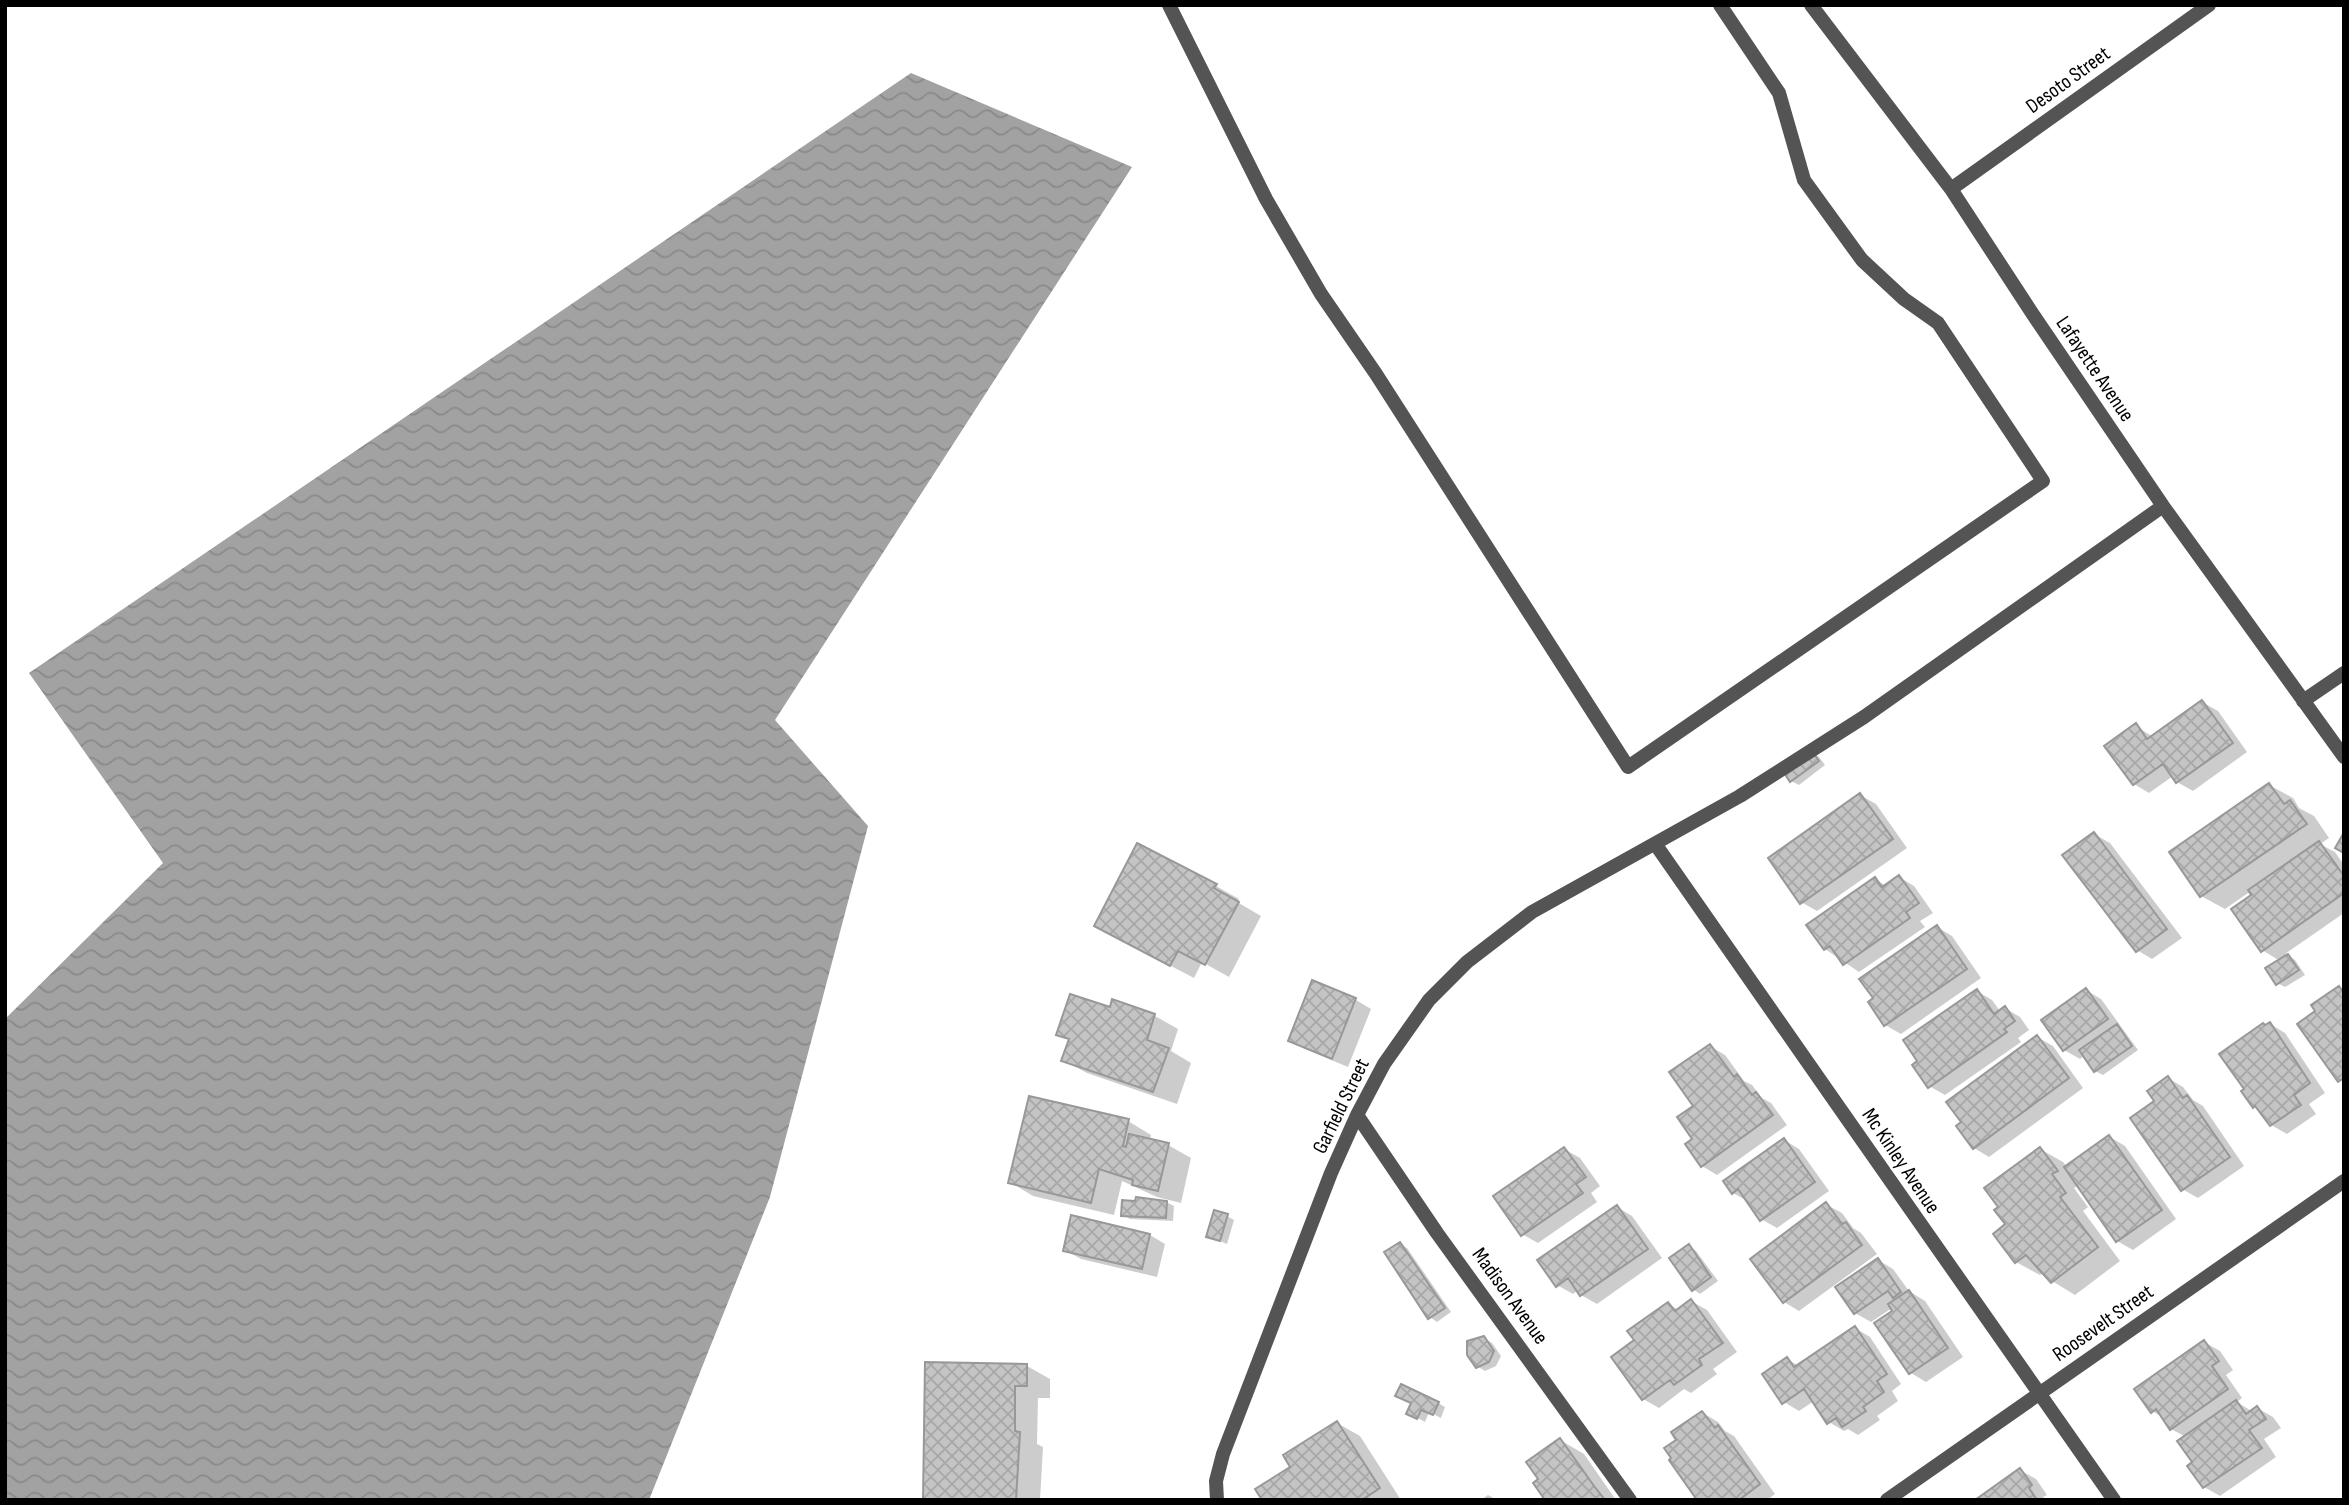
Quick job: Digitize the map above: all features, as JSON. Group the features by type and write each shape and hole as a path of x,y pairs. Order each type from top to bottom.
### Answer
{"street":[{"path":"1169,5 1266,199 1321,294 1377,374 1628,767 2043,481 1938,323 1904,299 1862,260 1804,180 1779,93 1720,5"},
{"name":"Lafayette Avenue","path":"1811,5 1951,189 2163,506 2344,757"},
{"name":"Desoto Street","path":"1951,189 2209,5"},
{"name":"Garfield Street","path":"1217,1500 1216,1481 1223,1454 1331,1173 1384,1064 1429,1000 1467,962 1532,912 1741,796 1864,717 2163,506"},
{"path":"2304,701 2344,673"},
{"name":"Mc Kinley Avenue","path":"1656,845 2114,1500"},
{"name":"Madison Avenue","path":"1357,1115 1437,1233 1630,1500"},
{"name":"Roosevelt Street","path":"1887,1500 2344,1181"}],"water":[{"path":"911,73 1132,167 775,720 868,826 770,1197 649,1500 5,1500 5,1019 163,863 29,673"}],"building":[{"path":"2202,700 2233,743 2176,783 2163,764 2133,785 2104,746 2136,723 2147,739"},
{"path":"1812,751 1819,761 1790,782 1783,771"},
{"path":"2269,783 2284,804 2290,800 2307,824 2200,897 2169,852"},
{"path":"1860,793 1893,839 1800,904 1768,858"},
{"path":"2094,832 2167,929 2136,952 2062,855"},
{"path":"2344,834 2344,853 2335,848"},
{"path":"2319,841 2344,876 2344,893 2261,952 2231,909 2251,895 2248,890"},
{"path":"1137,843 1217,884 1214,888 1239,902 1205,965 1178,951 1170,966 1094,926"},
{"path":"1899,875 1919,903 1906,912 1910,918 1843,965 1830,946 1824,950 1806,925 1875,877 1882,887"},
{"path":"1937,925 1967,969 1884,1026 1868,1002 1873,998 1859,979"},
{"path":"2288,954 2299,970 2276,985 2265,968"},
{"path":"1312,980 1356,998 1332,1059 1288,1041"},
{"path":"2339,986 2344,993 2344,1078 2338,1082 2297,1024 2315,1011 2311,1005"},
{"path":"2086,988 2108,1019 2063,1051 2041,1020"},
{"path":"1977,989 1994,1014 2005,1006 2015,1021 2004,1029 2007,1032 1928,1088 1912,1065 1917,1061 1903,1040"},
{"path":"1070,994 1110,1007 1112,999 1155,1014 1147,1040 1169,1048 1153,1092 1061,1061 1069,1039 1056,1035"},
{"path":"2270,1022 2310,1083 2294,1095 2301,1105 2270,1126 2255,1106 2253,1108 2241,1091 2244,1089 2219,1054 2263,1023 2265,1025"},
{"path":"2117,1024 2132,1046 2094,1072 2079,1050"},
{"path":"2037,1035 2069,1078 1973,1149 1956,1126 1961,1122 1946,1102"},
{"path":"1710,1044 1734,1077 1737,1074 1752,1095 1756,1092 1773,1115 1701,1167 1685,1144 1692,1139 1677,1117 1693,1106 1669,1072"},
{"path":"2168,1076 2183,1098 2187,1095 2230,1157 2181,1191 2130,1118 2154,1101 2147,1091"},
{"path":"1029,1096 1129,1119 1123,1146 1126,1147 1129,1134 1169,1143 1158,1191 1132,1185 1133,1180 1099,1169 1091,1203 1008,1183"},
{"path":"2109,1135 2162,1210 2116,1242 2064,1167"},
{"path":"1784,1138 1815,1182 1760,1221 1738,1189 1732,1194 1723,1181"},
{"path":"1564,1147 1586,1177 1576,1184 1583,1193 1521,1236 1493,1196"},
{"path":"2040,1147 2058,1171 2052,1174 2066,1193 2060,1197 2098,1247 2051,1283 2026,1255 2015,1263 1993,1234 2005,1224 1994,1210 1998,1207 1984,1188"},
{"path":"1136,1197 1167,1201 1166,1218 1121,1216 1122,1200 1135,1201"},
{"path":"1826,1202 1842,1224 1846,1222 1862,1245 1783,1303 1750,1259"},
{"path":"1617,1205 1648,1249 1580,1296 1568,1278 1556,1287 1537,1260"},
{"path":"1214,1210 1228,1214 1220,1241 1206,1237"},
{"path":"1071,1215 1150,1234 1142,1269 1063,1251"},
{"path":"1400,1242 1445,1308 1428,1319 1384,1252"},
{"path":"1689,1244 1711,1277 1692,1291 1669,1258"},
{"path":"1878,1258 1901,1292 1893,1298 1888,1291 1854,1314 1835,1287"},
{"path":"1909,1290 1948,1348 1909,1374 1874,1323 1892,1311 1888,1304"},
{"path":"1691,1299 1723,1343 1699,1359 1702,1365 1674,1385 1670,1380 1642,1400 1611,1357 1634,1340 1627,1331 1668,1302 1675,1311"},
{"path":"1855,1326 1887,1374 1877,1381 1884,1392 1863,1407 1866,1411 1842,1427 1836,1418 1827,1424 1804,1389 1782,1404 1762,1374 1787,1357 1794,1367"},
{"path":"1484,1336 1494,1351 1489,1362 1476,1368 1467,1355 1467,1341"},
{"path":"2204,1340 2219,1361 2212,1366 2228,1389 2170,1430 2156,1409 2151,1413 2134,1389"},
{"path":"925,1362 1027,1364 1027,1386 1015,1386 1015,1431 1020,1432 1016,1500 923,1500"},
{"path":"1401,1384 1439,1402 1433,1415 1421,1410 1417,1419 1406,1414 1411,1403 1395,1396"},
{"path":"2236,1400 2246,1414 2257,1406 2266,1419 2249,1430 2262,1448 2203,1488 2187,1466 2192,1462 2177,1441"},
{"path":"1702,1411 1715,1428 1718,1425 1760,1484 1739,1500 1697,1500 1669,1460 1671,1458 1664,1448 1676,1440 1671,1432"},
{"path":"1337,1421 1380,1488 1362,1500 1262,1500 1255,1489 1290,1467 1283,1455"},
{"path":"1560,1438 1605,1500 1545,1500 1533,1483 1538,1479 1526,1462"},
{"path":"2020,1468 2032,1485 2029,1488 2037,1500 1975,1500"}]}
